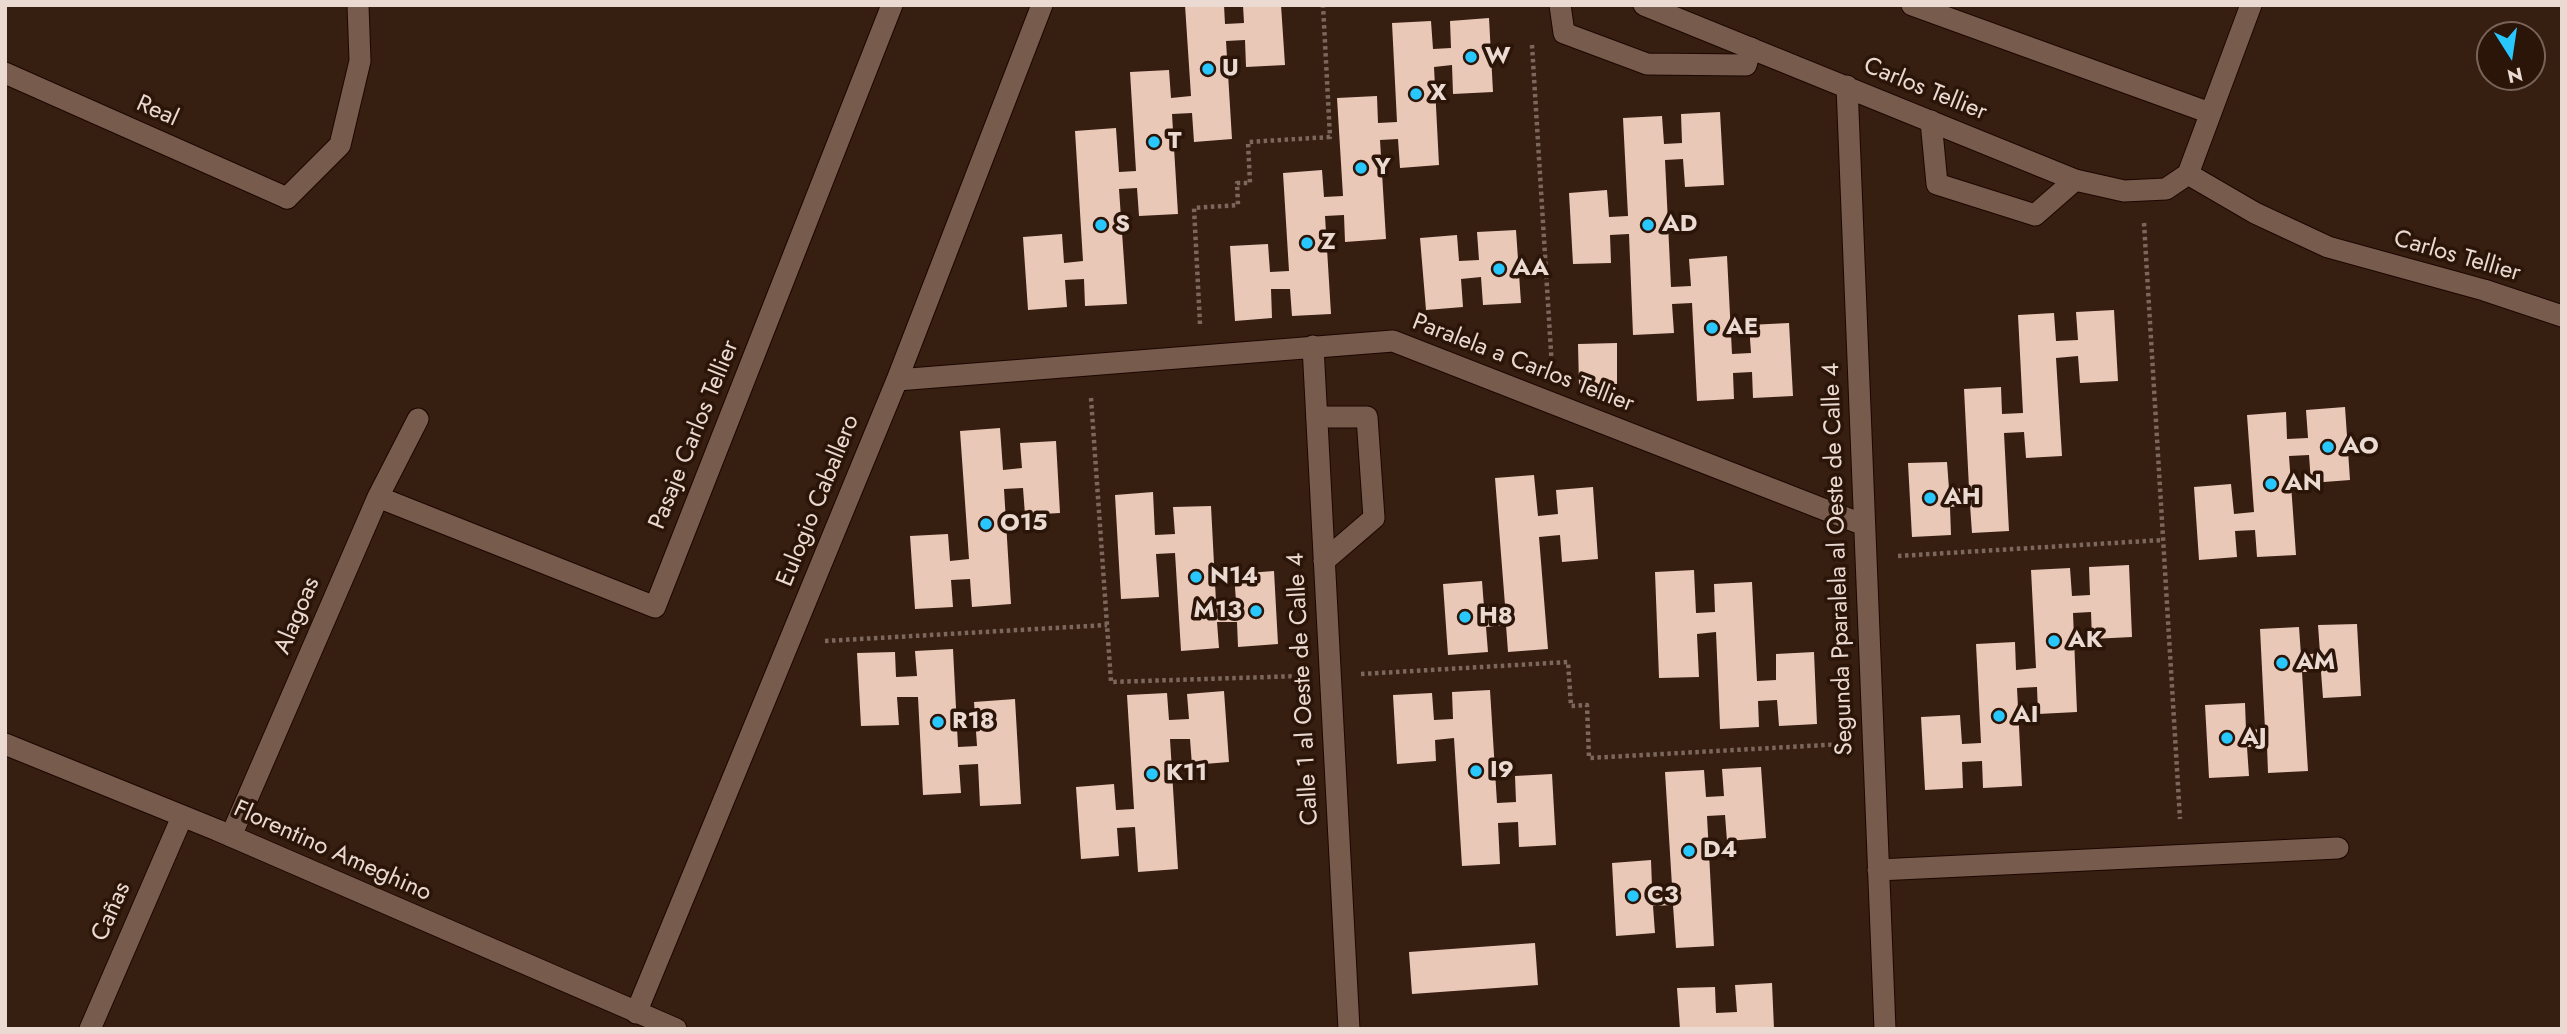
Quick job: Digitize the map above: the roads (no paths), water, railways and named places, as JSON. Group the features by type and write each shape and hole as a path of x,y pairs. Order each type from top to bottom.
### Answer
{"street":[{"name":"Real","path":"5,73 287,198 340,145 360,61 358,5"},
{"name":"Pasaje Carlos Tellier","path":"378,497 655,607 892,5"},
{"name":"Eulogio Caballero","path":"636,1013 897,380 1042,5"},
{"path":"1559,5 1564,33 1647,64 1746,65 1751,48"},
{"name":"Carlos Tellier","path":"1644,5 2075,180 2124,191 2166,189 2188,174 2255,213 2328,247 2484,290 2562,316"},
{"path":"1912,5 2210,113"},
{"path":"2188,174 2251,5"},
{"name":"Segunda Pparalela al Oeste de Calle 4","path":"1847,86 1885,1029"},
{"path":"1931,121 1937,184 2035,215 2075,180"},
{"name":"Paralela a Carlos Tellier","path":"897,380 1393,341 1864,525"},
{"name":"Calle 1 al Oeste de Calle 4","path":"1313,346 1349,1029"},
{"path":"1317,417 1367,417 1374,518 1324,561"},
{"name":"Alagoas","path":"231,836 378,497 418,419"},
{"name":"Florentino Ameghino","path":"5,744 231,836 677,1029"},
{"name":"Cañas","path":"90,1029 182,817"},
{"path":"1878,870 2338,848"}],"place":[{"name":"W","path":"1471,57"},
{"name":"U","path":"1208,69"},
{"name":"X","path":"1416,94"},
{"name":"T","path":"1154,142"},
{"name":"Y","path":"1361,168"},
{"name":"S","path":"1101,225"},
{"name":"AD","path":"1648,225"},
{"name":"Z","path":"1307,243"},
{"name":"AA","path":"1499,269"},
{"name":"AE","path":"1712,328"},
{"name":"AO","path":"2328,447"},
{"name":"AN","path":"2271,484"},
{"name":"AH","path":"1930,498"},
{"name":"O15","path":"986,524"},
{"name":"N14","path":"1196,577"},
{"name":"M13","path":"1256,611"},
{"name":"H8","path":"1465,617"},
{"name":"AK","path":"2054,641"},
{"name":"AM","path":"2282,663"},
{"name":"AI","path":"1999,716"},
{"name":"R18","path":"938,722"},
{"name":"AJ","path":"2227,738"},
{"name":"I9","path":"1476,771"},
{"name":"K11","path":"1152,774"},
{"name":"D4","path":"1689,851"},
{"name":"C3","path":"1633,896"}]}
